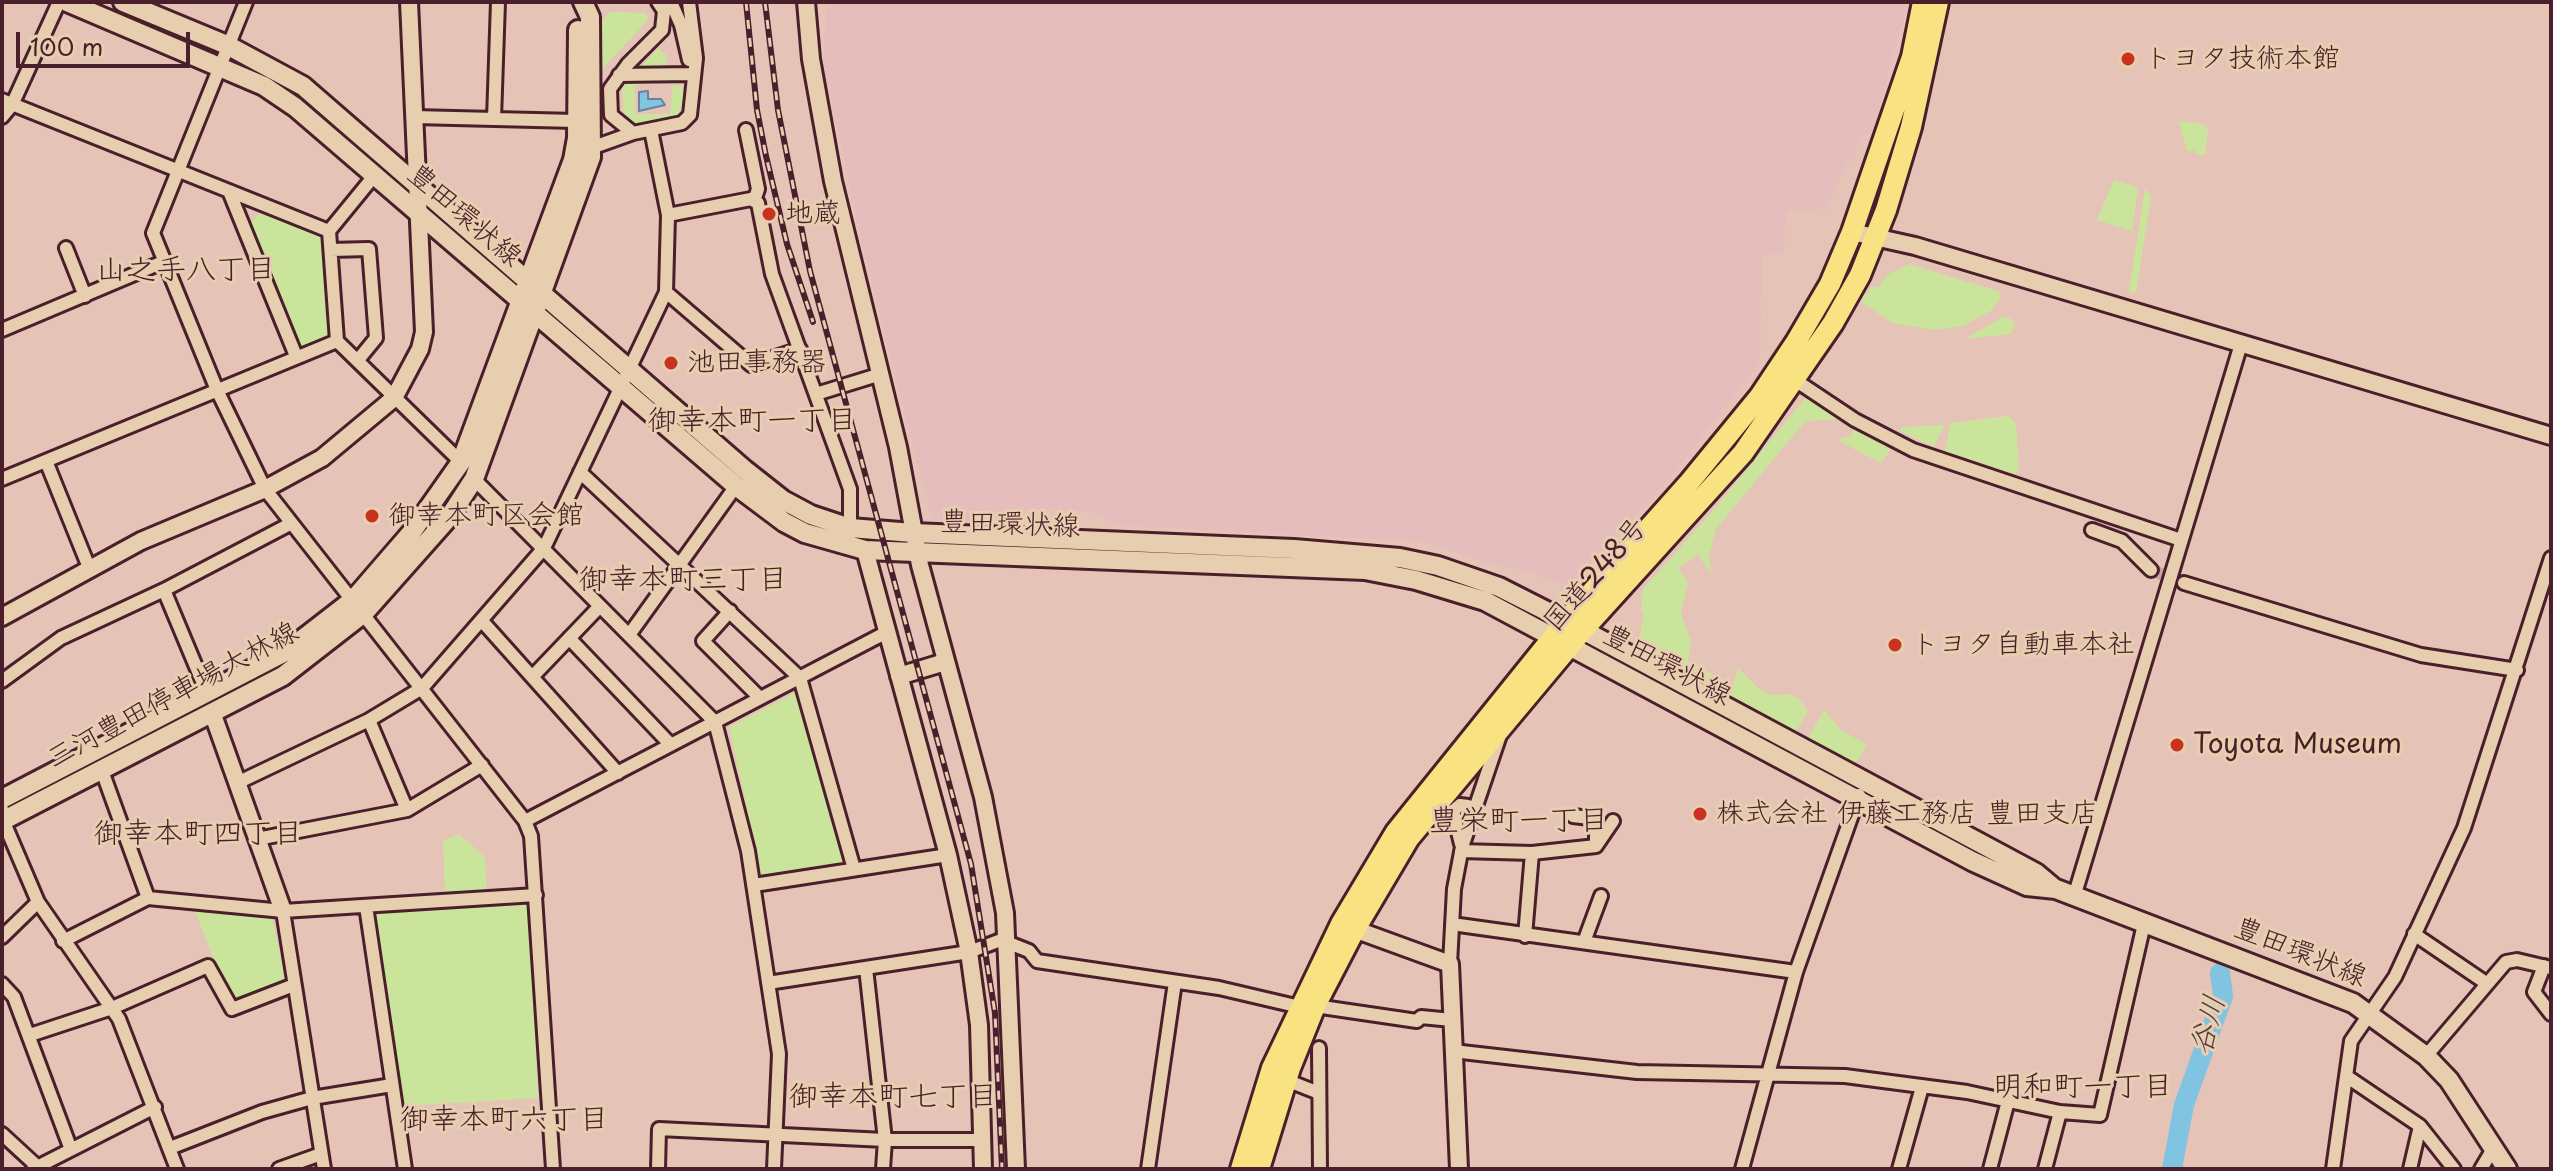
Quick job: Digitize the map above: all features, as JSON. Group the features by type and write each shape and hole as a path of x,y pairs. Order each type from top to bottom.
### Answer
{"highway":[{"name":"国道248号","path":"1241,1169 1272,1068 1308,1006 1396,832 1568,634 1760,396 1830,284 1852,232 1912,57 1923,2"},
{"name":"国道248号","path":"1347,927 1409,838 1502,728 1568,634 1743,453 1833,323 1877,237 1911,127 1938,2"},
{"name":"国道248号","path":"1259,1169 1308,1006"}],"main road":[{"name":"豊田環状線","path":"67,2 264,86 295,107 536,316 626,380 783,500 811,515 850,528 915,542 1365,570 1454,590 1485,601 1568,634 1861,791 2027,886 2056,889 2331,992 2369,1012 2426,1056 2449,1080 2507,1169"},
{"name":"豊田環状線","path":"123,2 227,45 271,66 303,86 528,281 736,486 784,522 805,533 865,550 915,542"},
{"name":"三河豊田停車場大林線","path":"2,799 287,651 359,606 461,462 573,160 578,17 583,2 590,17 591,148 582,188 474,479 414,560 283,676 2,817"}],"street":[{"path":"2,117 59,2"},
{"path":"246,2 153,233 217,390 265,489 525,821 531,836 536,895 553,1169"},
{"path":"2,617 141,541 265,489 322,458 394,398 420,349 424,332 409,2"},
{"path":"494,119 498,2"},
{"path":"633,133 611,115 610,89 619,75 662,30 664,11 658,2"},
{"path":"671,2 681,25 692,91"},
{"path":"591,148 633,133 682,123 690,115 696,58 689,2"},
{"path":"806,2 811,59 833,181 881,374 915,542 983,797 1008,940 1016,1169"},
{"path":"619,75 691,74"},
{"path":"7,102 329,231"},
{"path":"414,117 576,121"},
{"path":"237,783 369,720 422,688 544,548 666,292 668,215 651,130"},
{"path":"746,130 758,189 754,201"},
{"path":"374,176 329,231 337,341 461,462"},
{"path":"229,191 296,356"},
{"path":"668,215 754,201 758,203 772,274 850,489 850,528"},
{"path":"1852,232 2551,436"},
{"path":"66,248 85,296"},
{"path":"331,250 369,249 376,338 358,360"},
{"path":"2,330 163,262"},
{"path":"666,292 751,365 800,349"},
{"path":"2,479 337,341"},
{"path":"2074,897 2241,344"},
{"path":"816,394 881,374"},
{"path":"1795,380 1855,420 1913,450 2181,540"},
{"path":"46,461 90,570"},
{"path":"580,472 800,678 854,869"},
{"path":"474,479 715,722 754,885 780,1064 774,1169"},
{"path":"629,635 736,486"},
{"path":"2,681 61,638 164,590 290,524"},
{"path":"2092,530 2122,541 2151,570"},
{"path":"865,550 948,855 969,952 979,1025 983,1169"},
{"path":"2333,1169 2351,1041 2395,977 2464,828 2551,558"},
{"path":"2184,583 2421,655 2517,670"},
{"path":"164,590 207,693"},
{"path":"533,676 600,606"},
{"path":"730,611 703,641 760,698"},
{"path":"482,621 618,773"},
{"path":"525,821 887,632"},
{"path":"569,638 671,745"},
{"path":"899,676 945,662"},
{"path":"212,712 283,911 324,1169"},
{"path":"369,720 407,810"},
{"path":"1459,1169 1450,964 1452,924 1462,849 1502,728"},
{"path":"257,839 407,810 482,765"},
{"path":"101,768 148,898"},
{"path":"1742,1169 1796,972 1861,791"},
{"path":"1462,849 1453,811 1460,805 1468,806 1472,815"},
{"path":"1573,816 1590,818 1596,827 1596,846"},
{"path":"2,817 38,902 112,1008 155,1107 177,1169"},
{"path":"1462,849 1532,853 1596,846 1613,821"},
{"path":"1525,936 1532,853"},
{"path":"754,885 948,855"},
{"path":"63,941 148,898 283,911 536,895"},
{"path":"1584,942 1601,896"},
{"path":"2,937 38,902"},
{"path":"366,906 405,1169"},
{"path":"1452,924 1796,972"},
{"path":"1453,1051 1637,1072 1845,1076 2060,1112 2100,1115 2144,924"},
{"path":"1347,927 1450,964"},
{"path":"2414,934 2486,983"},
{"path":"768,983 969,952 1008,940 1029,951 1037,961 1308,1006 1417,1021 1421,1017 1452,1020"},
{"path":"2426,1056 2506,962 2517,960 2548,967 2534,992 2551,1014"},
{"path":"30,1035 112,1008 208,966 232,1009 294,985"},
{"path":"866,968 885,1140 883,1169"},
{"path":"1148,1169 1175,982"},
{"path":"2,984 14,997 30,1035 70,1147"},
{"path":"1319,1048 1320,1169"},
{"path":"2346,1076 2420,1126 2454,1169"},
{"path":"1286,1080 1319,1093"},
{"path":"170,1148 262,1112 312,1098 392,1085"},
{"path":"1899,1169 1922,1087"},
{"path":"1990,1169 2008,1101"},
{"path":"2,1134 36,1168 70,1147 155,1107"},
{"path":"2045,1169 2060,1112"},
{"path":"2410,1169 2420,1126"},
{"path":"658,1169 659,1129 885,1140 984,1140"},
{"path":"2481,1169 2494,1147"},
{"path":"279,1169 321,1154"}],"shaded area":[{"path":"827,2 1908,2 1873,131 1861,135 1853,162 1847,159 1827,209 1786,210 1784,253 1762,255 1760,362 1677,469 1579,578 1560,584 1528,570 1497,566 1425,542 1117,525 1088,511 1013,509 987,523 932,520 861,240 824,65"}],"green space":[{"path":"610,12 645,13 649,19 602,69 602,21"},
{"path":"658,48 666,55 667,71 637,71"},
{"path":"654,78 654,84 635,85 635,114 670,114 673,85 683,85 683,103 678,114 667,122 632,125 624,120 622,84 633,79"},
{"path":"2179,121 2203,124 2208,129 2205,155 2197,155 2194,150 2187,151"},
{"path":"2114,180 2138,187 2132,231 2097,220"},
{"path":"2145,188 2151,197 2136,293 2129,292"},
{"path":"263,210 324,238 332,332 303,348 297,346 247,227"},
{"path":"1909,264 2001,292 1999,300 1992,310 1963,326 1935,330 1892,323 1861,301 1871,287 1879,287 1887,275"},
{"path":"2003,317 2012,319 2015,324 2011,334 1964,339"},
{"path":"1807,396 1840,419 1806,421 1791,438 1716,529 1709,557 1711,574 1698,554 1678,568 1688,583 1681,614 1691,642 1688,662 1733,685 1738,668 1759,689 1772,695 1789,694 1798,698 1808,711 1796,731 1638,646 1644,613 1641,612 1643,589 1705,520"},
{"path":"2008,416 2016,423 2019,470 2015,474 1945,451 1950,423"},
{"path":"1945,425 1933,447 1900,431 1902,427"},
{"path":"1855,428 1888,445 1890,450 1881,463 1837,440 1851,436"},
{"path":"795,693 847,865 762,877 729,727"},
{"path":"1824,710 1842,731 1867,744 1858,761 1852,762 1808,738"},
{"path":"459,834 485,857 487,893 445,895 443,841"},
{"path":"524,903 529,906 538,1098 403,1106 373,914"},
{"path":"194,909 272,916 285,979 280,986 238,1004 231,1002"}],"water":[{"path":"648,91 648,99 661,99 665,105 639,111 639,92"}],"waterway":[{"name":"谷川","path":"2172,1169 2184,1105 2223,996 2220,973"}],"tunnel":[{"path":"2151,570 2184,583"}],"railway":[{"path":"746,2 757,110 766,156 787,244 813,322"},
{"path":"765,2 778,110 810,271 971,864 995,1013 1002,1169"}],"place":[{"name":"トヨタ技術本館","path":"2128,59"},
{"name":"地蔵","path":"769,214"},
{"name":"池田事務器","path":"671,363"},
{"name":"御幸本町区会館","path":"372,516"},
{"name":"トヨタ自動車本社","path":"1895,645"},
{"name":"Toyota Museum","path":"2177,745"},
{"name":"株式会社 伊藤工務店 豊田支店","path":"1700,814"}],"district":[{"name":"山之手八丁目","path":"186,271"},
{"name":"御幸本町一丁目","path":"752,422"},
{"name":"御幸本町三丁目","path":"683,581"},
{"name":"豊栄町一丁目","path":"1519,822"},
{"name":"御幸本町四丁目","path":"198,835"},
{"name":"明和町一丁目","path":"2083,1088"},
{"name":"御幸本町七丁目","path":"893,1098"},
{"name":"御幸本町六丁目","path":"504,1121"}]}
